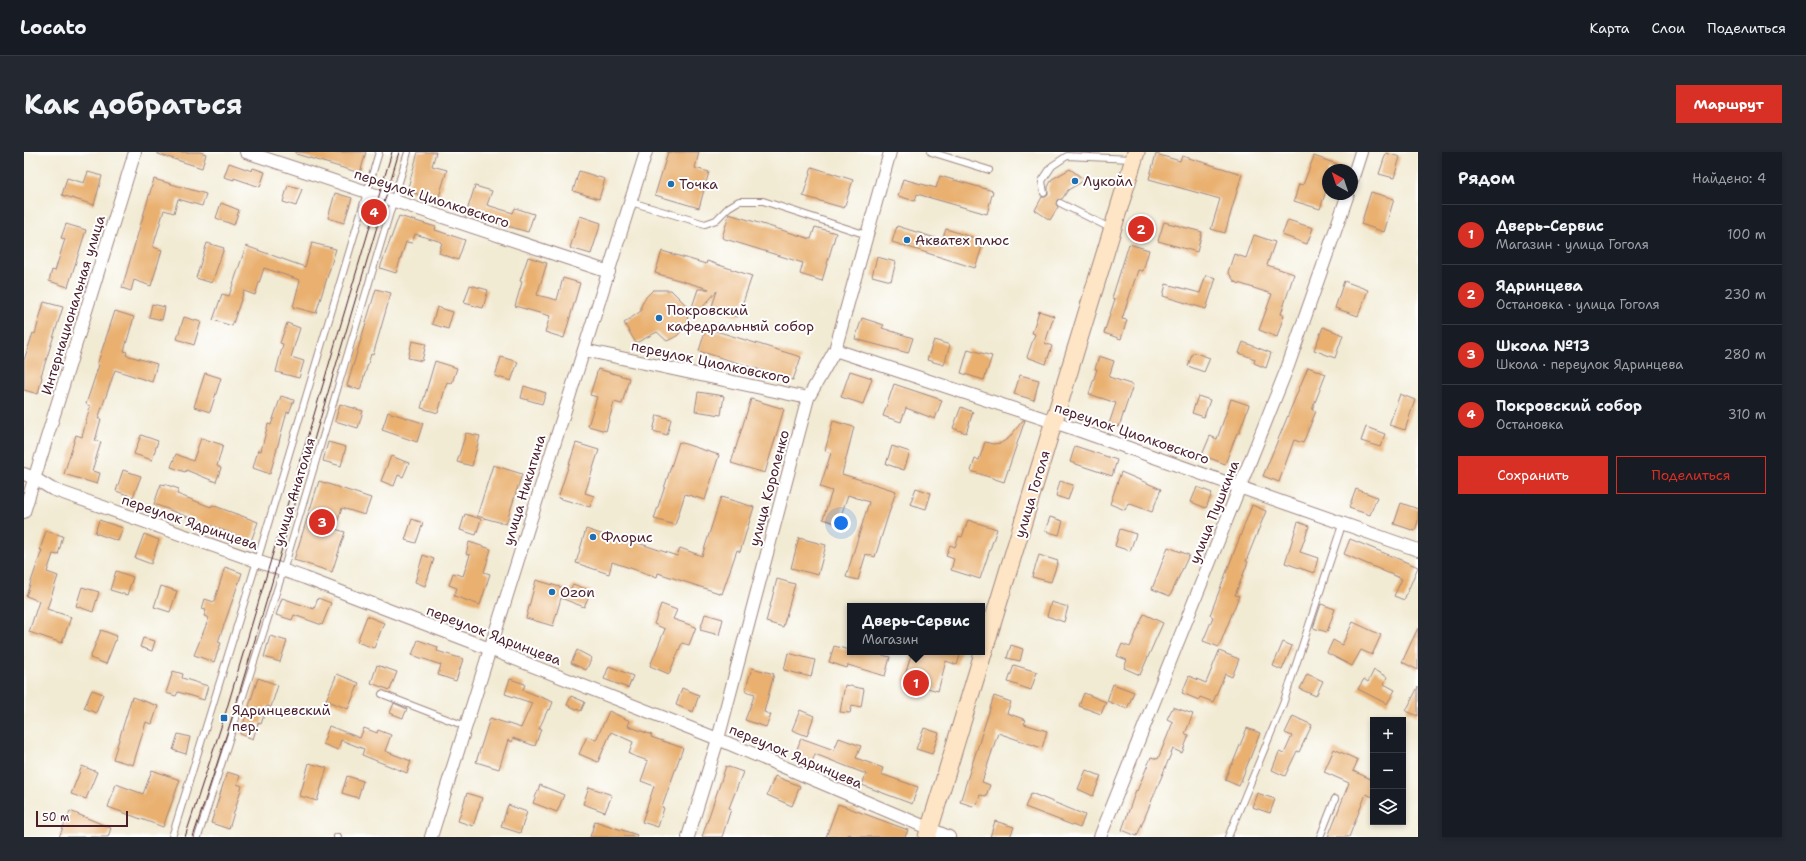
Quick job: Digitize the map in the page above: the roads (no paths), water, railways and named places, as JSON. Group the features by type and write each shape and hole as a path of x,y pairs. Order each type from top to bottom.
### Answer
{"street":[{"name":"Интернациональная улица","path":"24,512 29,476 135,152"},
{"name":"переулок Циолковского","path":"246,152 609,272"},
{"name":"улица Никитина","path":"431,837 646,152"},
{"name":"улица Короленко","path":"688,837 718,739 808,398 835,350 890,152"},
{"path":"1357,164 1361,152"},
{"name":"улица Гоголя","path":"985,647 1135,155"},
{"name":"улица Пушкина","path":"1100,837 1241,487 1288,366 1346,200"},
{"name":"переулок Циолковского","path":"584,350 808,398"},
{"name":"переулок Циолковского","path":"835,350 1054,422 1343,522 1418,550"},
{"name":"переулок Ядринцева","path":"29,476 52,489 283,570 490,649 718,739 928,833 949,837"},
{"name":"улица Гоголя","path":"928,833 983,655"}],"lane":[{"name":"улица Анатолия","path":"172,837 257,561 379,152"},
{"name":"улица Анатолия","path":"198,837 283,570 408,152"},
{"path":"931,152 989,170"},
{"path":"1044,193 1042,181 1045,176 1052,166 1067,156 1135,155"},
{"path":"631,202 705,224 716,220 729,207 739,201 763,201 867,236"},
{"path":"1060,202 1112,230"},
{"path":"1228,837 1283,704 1343,522"},
{"path":"382,694 465,726"},
{"path":"1320,837 1334,798"}],"tram line":[{"path":"185,837 224,718 392,152"},
{"path":"193,837 231,721 399,152"}],"place":[{"name":"Лукойл","path":"1075,181"},
{"name":"Точка","path":"671,184"},
{"name":"Покровский собор","path":"374,212"},
{"name":"Ядринцева","path":"1141,229"},
{"name":"Акватех плюс","path":"907,240"},
{"name":"Покровский кафедральный собор","path":"659,318"},
{"name":"Школа №13","path":"322,522"},
{"name":"Флорис","path":"593,537"},
{"name":"Ozon","path":"552,592"},
{"name":"Дверь-Сервис","path":"916,683"},
{"name":"Ядринцевский пер.","path":"224,718"}]}
